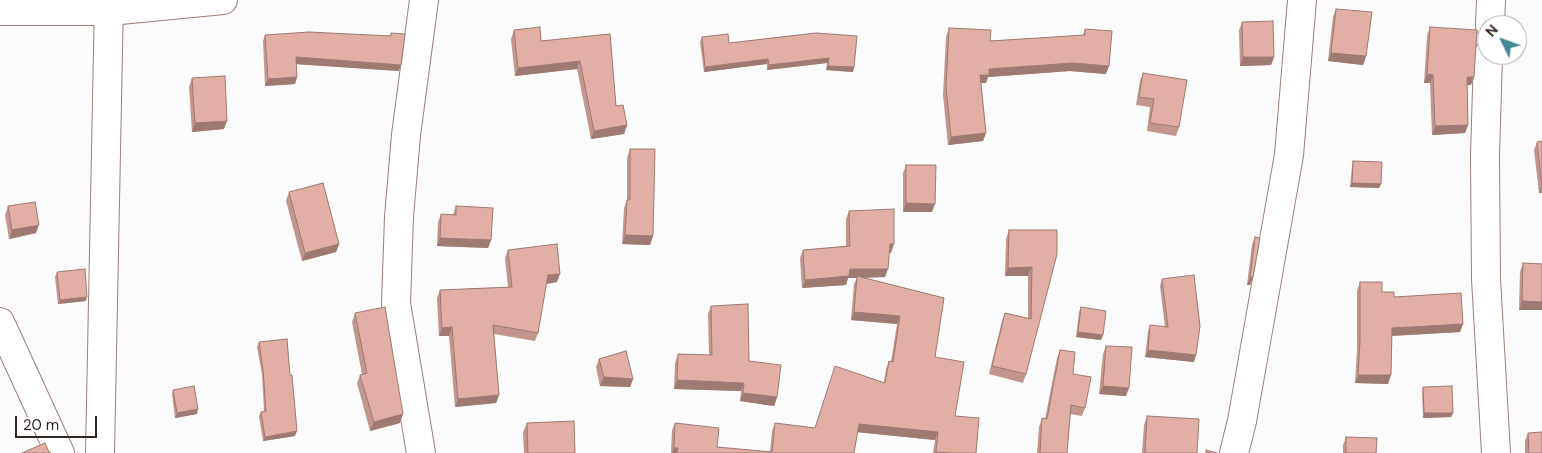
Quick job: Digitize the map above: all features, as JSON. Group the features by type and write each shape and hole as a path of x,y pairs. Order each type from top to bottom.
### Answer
{"street":[{"path":"0,11 223,0"},
{"path":"421,453 396,303 399,217 424,0"},
{"path":"1234,453 1289,155 1302,0"},
{"path":"1490,15 1491,0"},
{"path":"100,453 110,6"},
{"path":"1488,65 1485,156 1486,279 1496,453"},
{"path":"0,322 60,453"}],"building":[{"path":"1336,9 1372,12 1366,56 1331,53"},
{"path":"1273,21 1274,57 1243,57 1242,22"},
{"path":"540,27 541,41 610,34 616,106 623,105 627,125 594,131 580,61 518,68 514,30"},
{"path":"1430,27 1477,30 1474,77 1467,77 1468,125 1435,126 1433,75 1427,74"},
{"path":"949,28 991,30 990,41 1085,35 1085,29 1112,31 1109,66 1073,63 989,69 989,75 980,75 986,133 951,137 946,87"},
{"path":"309,32 391,36 391,33 405,34 401,65 296,57 297,77 268,79 265,35"},
{"path":"816,33 857,36 854,67 828,66 829,58 769,65 768,59 705,67 702,37 728,34 729,43"},
{"path":"1143,73 1187,80 1179,127 1150,123 1154,99 1139,97"},
{"path":"225,76 227,121 195,123 192,78"},
{"path":"1542,141 1542,185 1537,142"},
{"path":"630,149 655,149 653,236 625,235 627,200 630,200"},
{"path":"1353,161 1382,162 1381,184 1352,183"},
{"path":"906,165 936,165 935,204 906,203"},
{"path":"323,183 339,244 305,253 289,192"},
{"path":"35,202 39,225 12,230 8,206"},
{"path":"456,206 493,208 491,240 440,238 441,214 456,215"},
{"path":"894,209 894,244 890,244 888,269 850,269 849,276 805,280 803,250 850,246 849,211"},
{"path":"1009,230 1057,230 1057,254 1026,374 992,366 1005,313 1031,319 1032,267 1008,268"},
{"path":"1255,237 1260,238 1253,277 1250,277"},
{"path":"557,244 560,274 548,275 538,333 493,325 499,395 458,399 452,327 442,328 440,290 512,287 508,250"},
{"path":"1523,263 1542,264 1542,302 1522,301"},
{"path":"85,269 87,297 60,300 57,272"},
{"path":"1194,275 1200,326 1196,355 1148,350 1150,325 1168,327 1162,279"},
{"path":"857,276 944,298 935,357 964,362 955,416 979,418 976,453 936,452 938,432 859,424 854,453 677,453 678,448 674,448 675,423 719,428 717,447 772,452 775,423 815,428 835,366 885,383 889,361 893,362 900,316 854,312"},
{"path":"1360,282 1382,282 1382,292 1394,292 1394,297 1461,293 1463,324 1392,328 1391,375 1358,375"},
{"path":"748,304 749,361 781,365 777,397 743,393 744,383 677,380 678,354 712,355 711,306"},
{"path":"385,307 403,414 374,422 360,375 367,373 355,313"},
{"path":"1081,307 1106,311 1103,335 1078,332"},
{"path":"287,339 297,431 265,437 261,412 266,411 259,342"},
{"path":"1106,346 1132,347 1129,388 1103,386"},
{"path":"1060,350 1075,352 1073,374 1091,377 1085,408 1071,405 1067,453 1040,453 1042,418 1047,419"},
{"path":"626,351 633,379 604,377 599,359"},
{"path":"194,386 198,409 177,413 173,390"},
{"path":"1452,386 1453,413 1424,413 1423,387"},
{"path":"1147,416 1199,419 1197,453 1145,453"},
{"path":"574,421 575,453 528,453 527,423"},
{"path":"1542,432 1542,453 1529,453 1528,433"},
{"path":"1346,437 1377,438 1376,453 1346,453"},
{"path":"45,443 51,453 22,453"},
{"path":"1206,450 1217,453 1206,453"}]}
